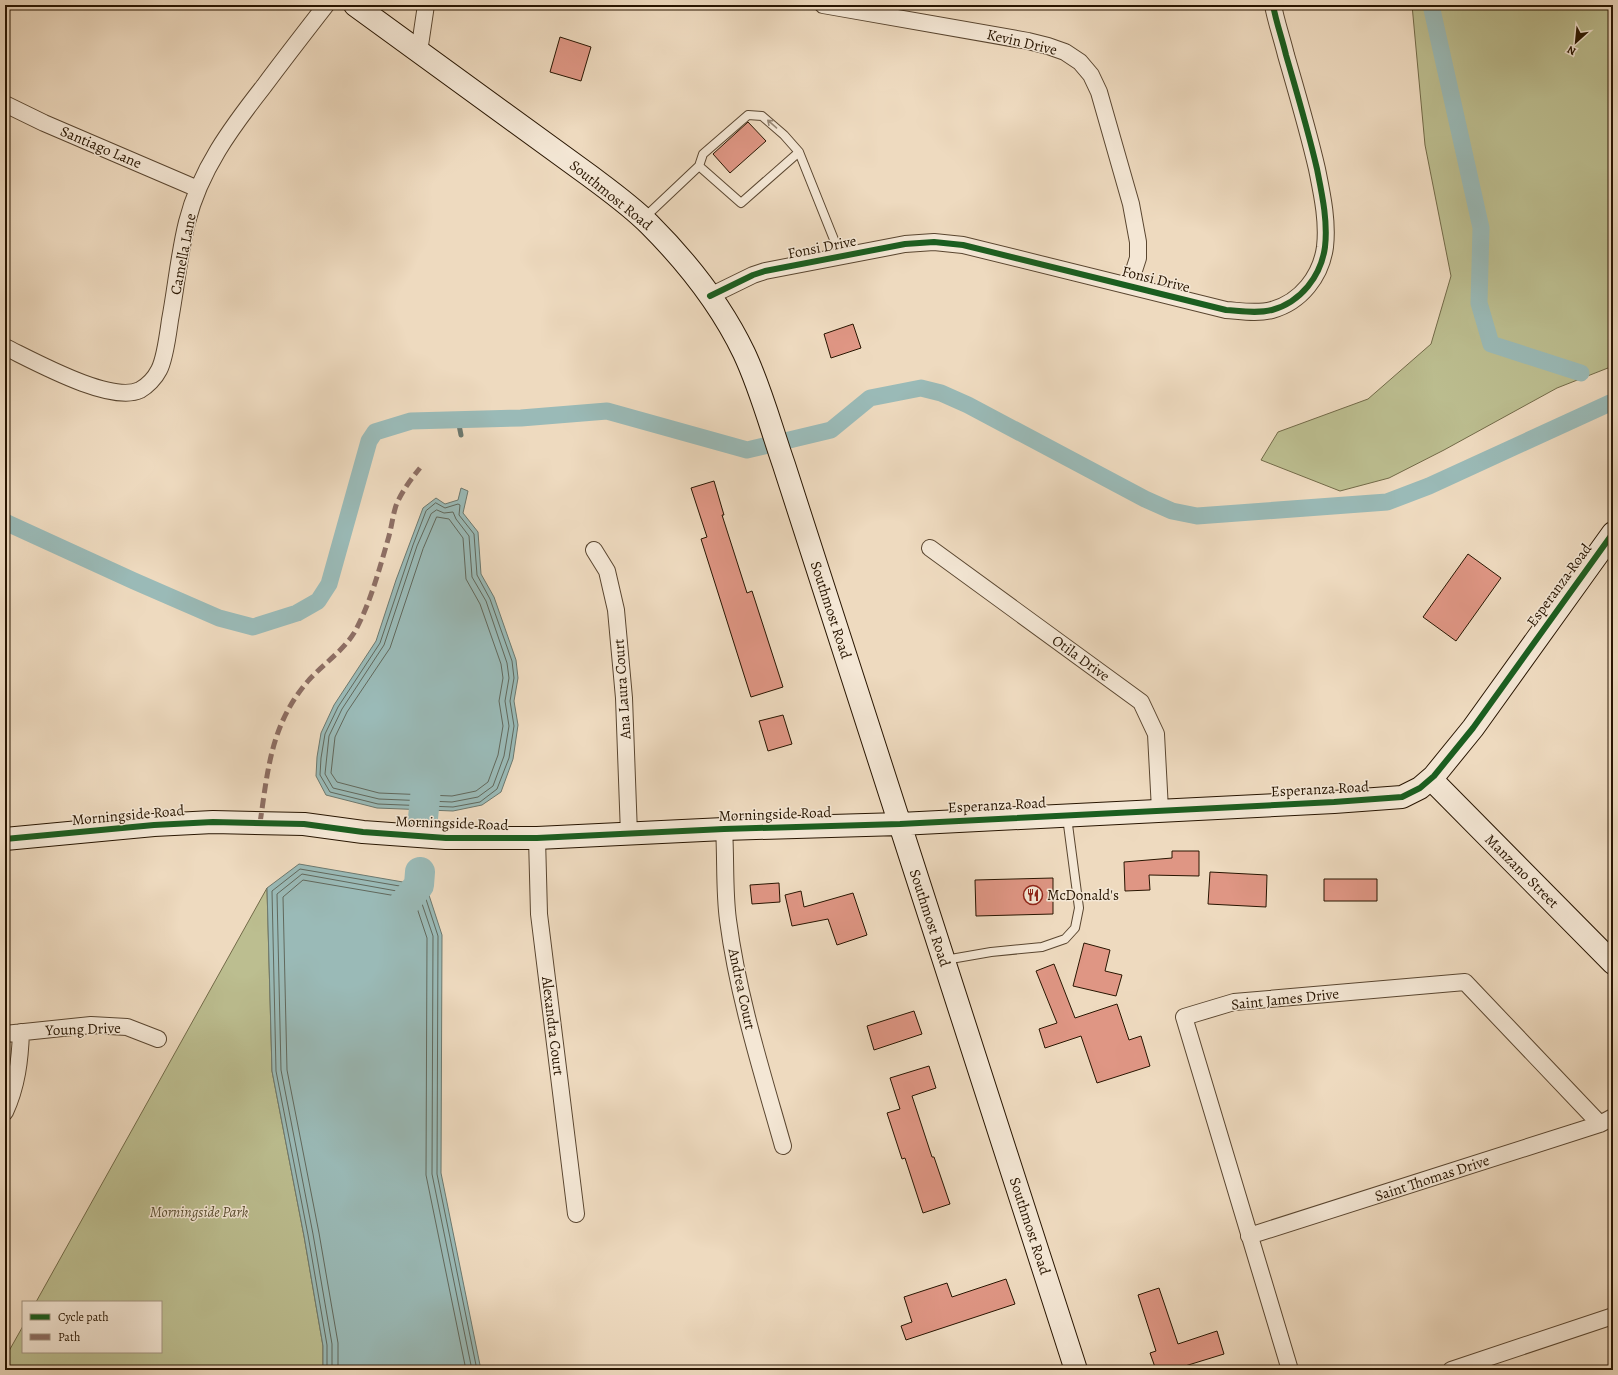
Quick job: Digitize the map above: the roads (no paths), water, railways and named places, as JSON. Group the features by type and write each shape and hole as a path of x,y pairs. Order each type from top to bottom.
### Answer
{"street":[{"name":"Camella Lane","path":"5,347 82,383 100,387 114,393 127,394 140,390 151,381 159,370 167,340 187,221 198,189 210,163 232,128 326,5"},
{"name":"Southmost Road","path":"355,5 620,198 676,253 710,296 744,353 784,465 1076,1370"},
{"path":"419,52 426,5"},
{"name":"Kevin Drive","path":"823,5 1028,41 1065,52 1080,62 1091,75 1099,92 1131,204 1138,242 1138,258 1129,286"},
{"name":"Fonsi Drive","path":"710,296 753,275 905,244 934,242 963,244 1226,310 1250,312 1271,310 1291,302 1307,288 1319,269 1325,247 1325,222 1323,196 1310,141 1273,5"},
{"name":"Santiago Lane","path":"5,104 44,123 198,189"},
{"name":"Esperanza Road","path":"900,824 1334,802 1402,797 1420,788 1431,779 1473,728 1613,533"},
{"name":"Otila Drive","path":"930,548 1141,702 1156,734 1160,810"},
{"name":"Ana Laura Court","path":"594,550 607,571 616,610 624,698 629,834"},
{"name":"Manzano Street","path":"1431,779 1613,963"},
{"name":"Morningside Road","path":"5,839 154,825 213,822 304,824 363,832 446,838 537,838 724,829 900,824"},
{"name":"Andrea Court","path":"724,829 728,919 738,977 753,1040 783,1146"},
{"name":"Alexandra Court","path":"537,838 539,914 576,1214"},
{"name":"Saint James Drive","path":"1290,1370 1184,1017 1234,1002 1465,982 1606,1120"},
{"name":"Young Drive","path":"5,1034 91,1026 127,1027 158,1039"},
{"path":"5,1112 18,1074 21,1032"},
{"name":"Saint Thomas Drive","path":"1249,1236 1606,1120"},
{"path":"1451,1370 1613,1316"}],"lane":[{"path":"643,219 699,166 703,154 748,115 762,116 784,135 799,152 841,257"},
{"path":"699,166 741,203 799,152"},
{"path":"944,960 991,952 1042,947 1065,940 1075,928 1079,908 1067,815"}],"water":[{"path":"461,488 468,491 463,513 478,532 481,574 494,597 516,660 518,678 514,701 518,725 513,759 501,792 482,805 453,811 377,808 326,795 316,776 317,757 321,733 334,705 376,641 396,580 423,508 436,498 445,504 458,500"},
{"path":"299,864 426,886 442,935 441,1173 481,1370 323,1370 323,1346 304,1236 272,1071 267,888"}],"waterway":[{"path":"1431,5 1481,228 1479,303 1491,344 1581,373"},
{"path":"5,522 219,618 253,627 297,613 318,601 329,584 369,441 375,432 411,421 521,418 607,411 747,450 831,430 870,398 921,388 941,393 968,405 1145,499 1172,511 1197,516 1387,502 1429,486 1610,403 1613,403"},
{"path":"458,420 461,435"},
{"path":"423,818 428,768"},
{"path":"394,916 419,885 420,872"}],"place":[{"name":"McDonald's","path":"1033,895"}],"park label":[{"name":"Morningside Park","path":"199,1212"}]}
